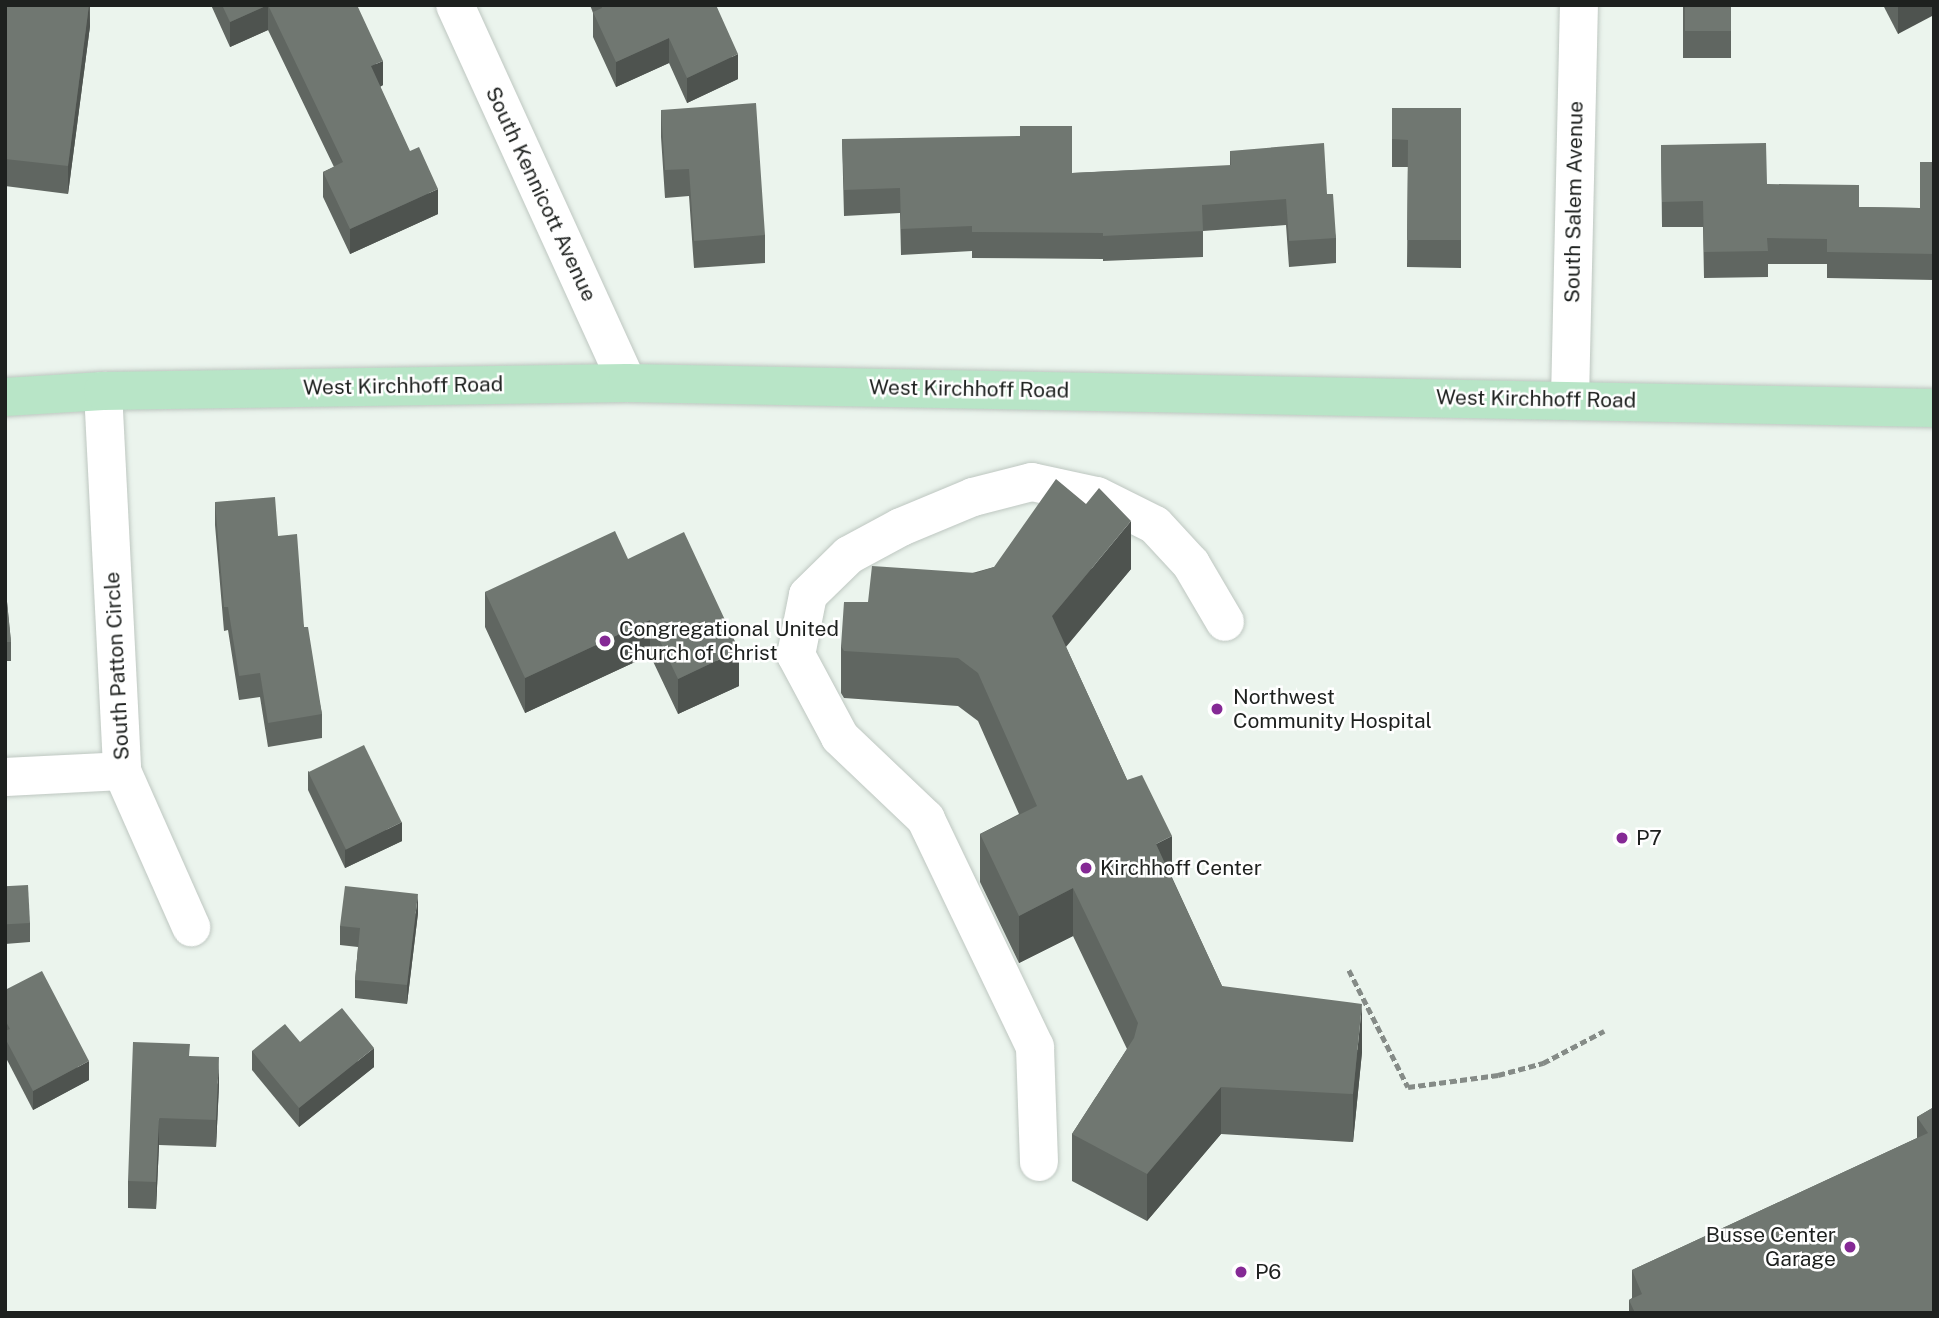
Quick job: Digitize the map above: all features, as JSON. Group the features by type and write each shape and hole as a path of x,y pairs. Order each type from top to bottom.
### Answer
{"main road":[{"name":"West Kirchhoff Road","path":"5,397 103,391 627,383 1934,408"}],"street":[{"name":"South Kennicott Avenue","path":"455,5 627,383"},
{"name":"South Salem Avenue","path":"1570,399 1579,5"},
{"name":"South Patton Circle","path":"103,391 122,771 191,927"},
{"path":"1039,1162 1035,1047 926,819 840,737 796,655 808,595 849,555 901,527 973,497 1032,482 1097,496 1155,525 1191,564 1225,622"},
{"path":"5,777 122,771"}],"path":[{"path":"1349,970 1408,1087 1498,1075 1543,1063 1604,1031"}],"building":[{"path":"5,5 89,5 68,166 5,159"},
{"path":"222,5 268,5 230,22"},
{"path":"268,5 357,5 383,61 371,66 410,151 419,147 438,189 350,229 323,172 343,162"},
{"path":"601,5 716,5 738,54 687,78 669,38 616,62 593,12 602,8"},
{"path":"1685,5 1731,5 1731,31 1685,31"},
{"path":"756,103 765,235 694,241 689,169 665,170 661,110"},
{"path":"1392,108 1461,108 1461,240 1407,240 1408,140 1392,139"},
{"path":"1020,126 1072,126 1072,173 1231,165 1230,151 1324,143 1327,194 1333,194 1336,238 1289,241 1286,199 1202,205 1203,231 1103,236 1103,233 972,232 972,226 901,229 900,188 844,190 842,139 1020,136"},
{"path":"1766,143 1767,184 1859,185 1859,207 1920,208 1920,162 1934,162 1934,254 1827,252 1827,239 1767,238 1768,251 1704,252 1703,201 1662,202 1661,145"},
{"name":"Kirchhoff Center","path":"1056,479 1086,504 1099,488 1131,521 1052,616 1127,780 1142,775 1172,836 1156,844 1222,986 1362,1004 1353,1094 1221,1087 1147,1174 1072,1134 1134,1038 1138,1023 1073,888 1019,916 980,834 1037,806 978,673 958,658 844,651 841,646 844,602 868,602 872,566 976,573 994,567"},
{"path":"275,497 278,536 297,534 304,627 308,627 322,714 268,723 260,673 239,676 228,607 224,607 215,502"},
{"name":"Congregational United Church of Christ","path":"615,531 628,559 684,532 739,650 678,679 650,620 525,678 485,592"},
{"path":"5,582 11,642 5,642"},
{"path":"364,745 402,822 346,849 308,772"},
{"path":"28,885 30,923 7,924 5,886"},
{"path":"345,886 418,894 407,985 355,980 360,928 340,926"},
{"path":"42,971 89,1061 33,1091 5,1038 5,1031 10,1029 5,1020 5,990"},
{"path":"342,1008 374,1048 299,1108 252,1051 285,1024 300,1042"},
{"path":"133,1042 190,1044 189,1056 219,1057 216,1120 159,1118 156,1182 128,1181"},
{"name":"Busse Center Garage","path":"1934,1107 1934,1313 1635,1313 1629,1300 1642,1294 1632,1270 1928,1133 1917,1117"}],"place":[{"name":"Congregational United Church of Christ","path":"605,641"},
{"name":"Northwest Community Hospital","path":"1217,709"},
{"name":"P7","path":"1622,838"},
{"name":"Kirchhoff Center","path":"1086,868"},
{"name":"Busse Center Garage","path":"1850,1247"},
{"name":"P6","path":"1241,1272"}]}
